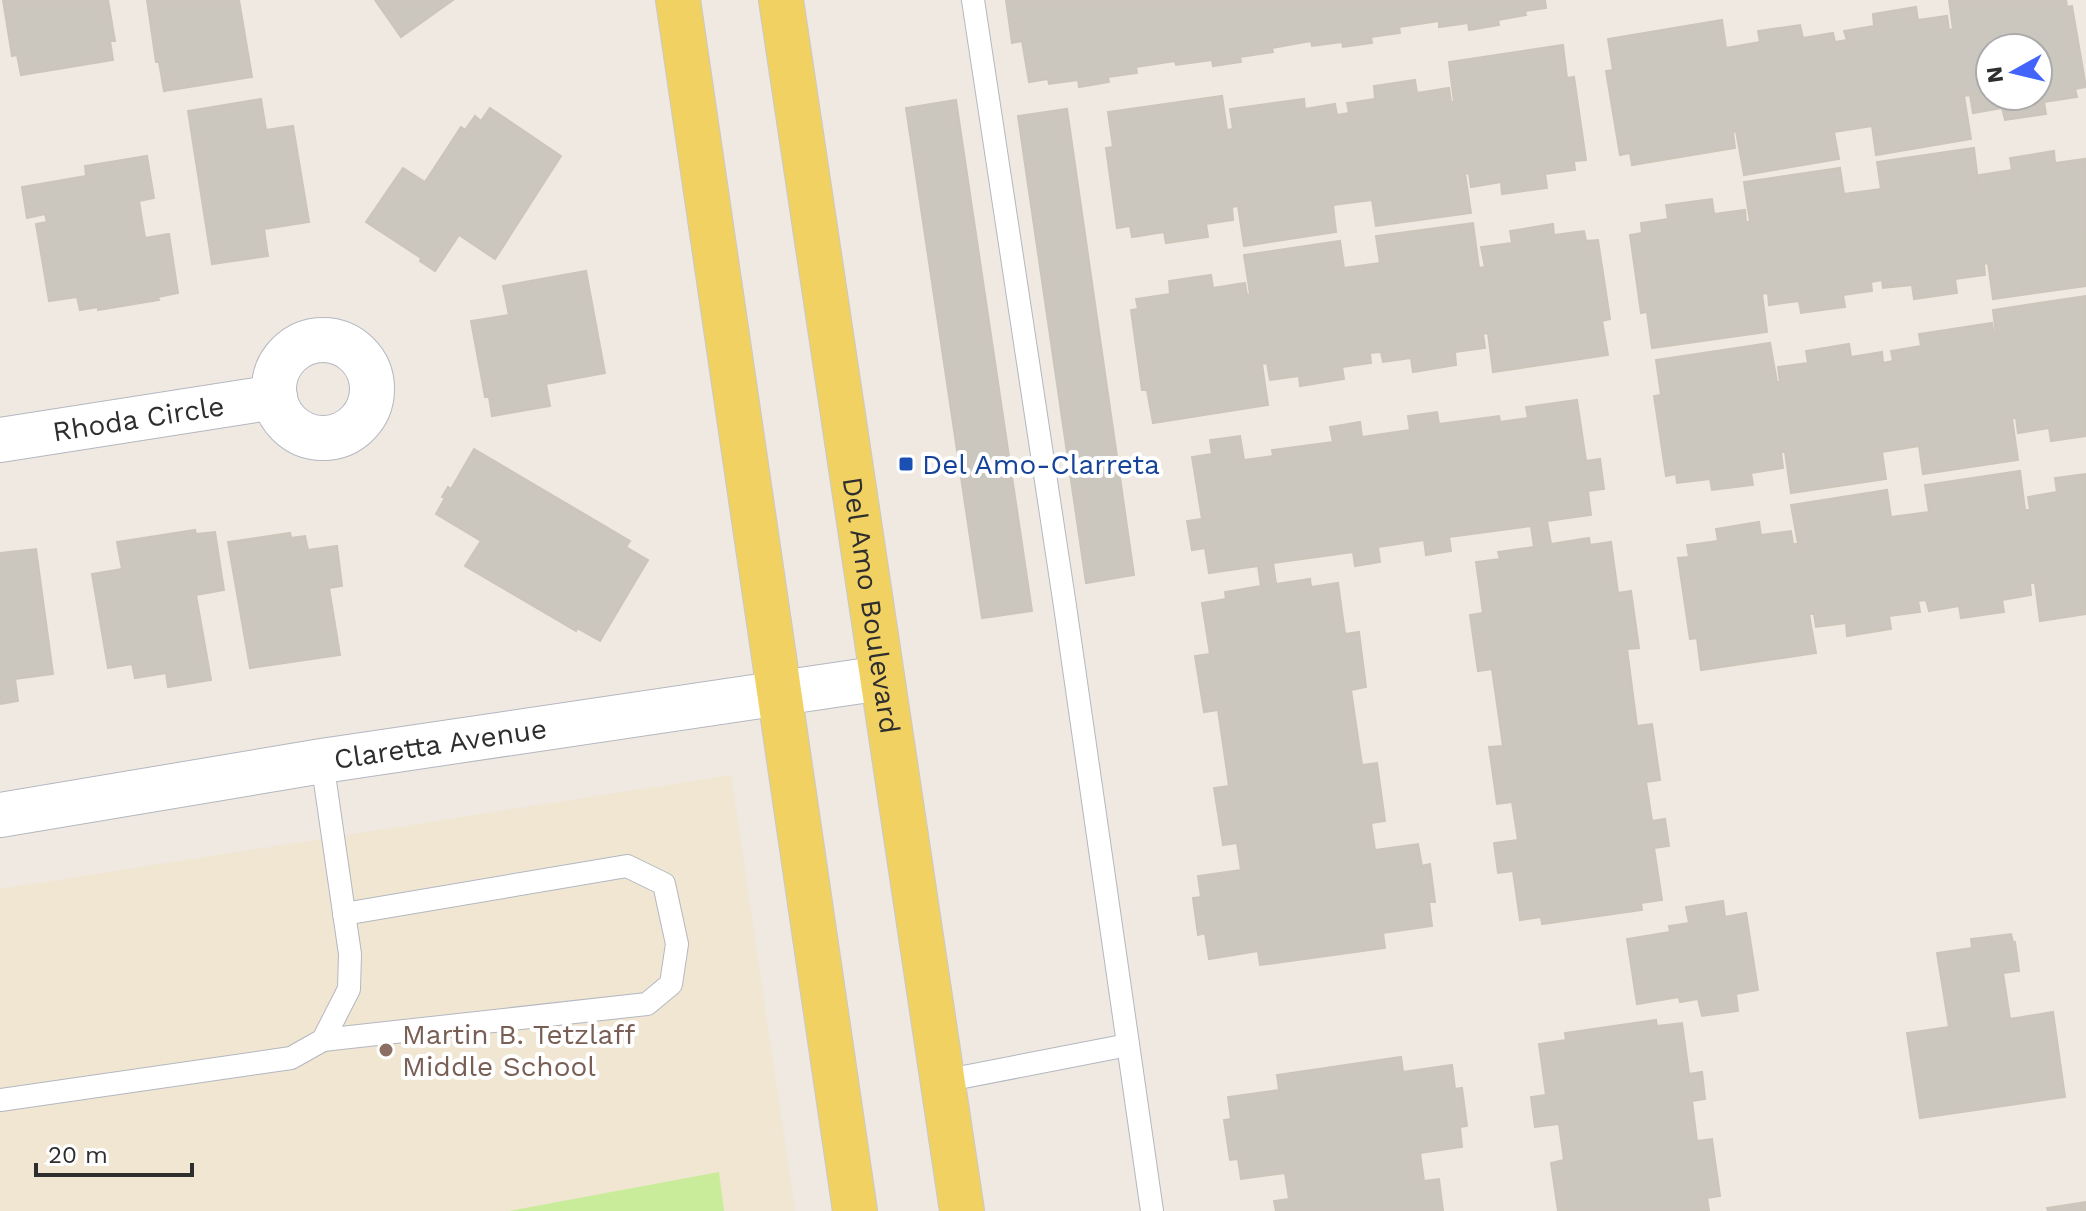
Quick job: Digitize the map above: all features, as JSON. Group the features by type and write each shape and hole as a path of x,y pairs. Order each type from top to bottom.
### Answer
{"main road":[{"path":"678,0 855,1211"},
{"name":"Del Amo Boulevard","path":"781,0 962,1211"}],"street":[{"name":"Rhoda Circle","path":"0,440 275,397"},
{"name":"Claretta Avenue","path":"0,815 322,761 882,678"}],"lane":[{"path":"973,0 1063,590 1152,1211"},
{"path":"322,761 350,954 349,989 323,1040"},
{"path":"0,1100 291,1058 323,1040 647,1004 671,984 677,944 664,884 627,866 344,914"},
{"path":"943,1081 1128,1045"}],"shaded area":[{"name":"Martin B. Tetzlaff Middle School","path":"731,775 795,1211 0,1211 0,889"}],"green space":[{"path":"719,1172 724,1211 509,1211"}],"building":[{"path":"3,0 108,0 115,41 110,41 113,60 21,75 17,55 12,56"},
{"path":"147,0 239,0 252,77 164,91 159,62 156,62"},
{"path":"375,0 453,0 401,37"},
{"path":"1006,0 1545,0 1546,8 1498,20 1499,25 1469,30 1468,23 1439,27 1439,21 1399,27 1400,33 1371,37 1372,43 1343,47 1342,42 1312,46 1311,41 1240,57 1241,62 1213,66 1212,60 1176,65 1175,61 1136,67 1137,73 1108,77 1109,82 1079,87 1078,80 1049,84 1048,79 1029,82 1022,41 1012,43"},
{"path":"1949,0 2066,0 2067,7 2072,6 2086,87 2075,89 2077,97 2054,100 2054,32 1974,32 1974,112 1979,112 1973,113 1970,95 1964,96 1971,139 1876,155 1872,126 1834,132 1839,159 1744,175 1736,131 1733,132 1735,148 1632,165 1630,153 1620,155 1606,71 1613,70 1608,39 1722,20 1726,48 1760,42 1758,31 1800,25 1803,38 1833,33 1835,42 1847,40 1844,31 1874,26 1873,14 1916,7 1918,20 1947,16 1949,30 1953,29"},
{"path":"1563,45 1567,78 1574,77 1586,160 1574,161 1575,170 1545,174 1547,188 1502,194 1501,182 1471,187 1469,173 1465,174 1471,213 1376,226 1372,200 1333,205 1336,232 1244,246 1238,206 1232,207 1233,220 1206,224 1208,237 1166,243 1164,232 1132,237 1130,226 1117,228 1106,148 1113,147 1108,112 1222,96 1227,130 1233,129 1230,109 1304,99 1305,109 1335,104 1337,115 1349,113 1347,103 1375,99 1374,86 1415,80 1417,93 1449,88 1451,102 1454,102 1449,62"},
{"path":"261,99 266,130 293,126 309,222 264,229 268,256 212,264 188,111"},
{"path":"956,100 1032,611 982,618 906,108"},
{"path":"490,108 561,156 495,259 459,235 435,271 420,261 421,258 366,222 403,168 425,182 461,127 465,130 475,116 481,121"},
{"path":"1067,109 1134,575 1086,583 1018,116"},
{"path":"2003,112 2046,112 2046,114 2005,120"},
{"path":"1974,148 1979,190 1979,175 2012,170 2010,158 2054,151 2055,163 2085,159 2086,286 1993,299 1988,263 1984,264 1985,275 1955,279 1957,293 1914,299 1912,285 1883,288 1882,280 1871,282 1872,291 1843,295 1845,307 1801,313 1799,301 1769,305 1768,293 1762,294 1767,332 1652,348 1647,312 1641,313 1630,235 1642,233 1641,223 1668,219 1666,205 1712,199 1714,214 1745,210 1746,222 1750,222 1744,182 1840,168 1844,194 1881,189 1877,162"},
{"path":"147,156 154,198 139,201 145,238 169,234 178,293 158,297 159,300 98,310 98,307 80,310 77,297 49,301 36,224 47,222 45,214 27,218 22,187 86,176 85,166"},
{"path":"1473,223 1479,268 1485,267 1481,247 1512,243 1510,231 1553,224 1554,235 1584,231 1586,241 1598,240 1610,319 1602,321 1608,355 1493,372 1488,333 1483,334 1485,348 1455,352 1456,365 1413,372 1411,358 1383,362 1381,352 1370,353 1371,363 1342,367 1344,379 1300,386 1299,376 1270,380 1267,363 1262,364 1268,405 1153,423 1147,390 1142,390 1131,310 1138,309 1136,299 1170,294 1169,281 1211,275 1213,288 1245,283 1247,295 1250,294 1244,255 1340,241 1344,268 1380,263 1376,236"},
{"path":"586,271 605,373 546,384 550,406 492,416 489,397 485,397 471,321 509,315 503,286"},
{"path":"2086,296 2086,436 2051,441 2049,428 2018,433 2016,418 2012,418 2018,460 1923,474 1919,446 1882,452 1886,479 1791,493 1785,452 1781,452 1783,468 1751,473 1753,485 1712,490 1710,479 1677,483 1676,474 1666,476 1654,396 1661,395 1656,360 1770,343 1777,382 1780,382 1778,367 1808,363 1806,351 1849,344 1851,357 1882,352 1883,363 1893,361 1891,351 1921,346 1919,334 1992,323 1996,335 1993,310"},
{"path":"1577,400 1586,461 1600,459 1604,489 1588,491 1591,515 1547,521 1551,544 1589,538 1590,545 1611,542 1618,593 1631,591 1639,648 1627,649 1637,726 1652,724 1660,780 1646,782 1652,821 1665,819 1669,846 1654,848 1662,900 1641,903 1642,910 1542,924 1541,917 1520,920 1513,871 1498,873 1494,843 1518,840 1512,802 1497,804 1489,747 1503,746 1492,669 1478,671 1470,615 1483,613 1476,562 1500,559 1498,552 1534,547 1531,526 1449,537 1451,551 1426,555 1424,540 1378,547 1380,562 1355,566 1353,552 1273,563 1276,584 1310,579 1311,587 1338,583 1345,634 1359,632 1366,687 1351,690 1362,765 1377,763 1385,821 1371,823 1375,850 1418,844 1422,866 1430,864 1435,902 1429,902 1432,926 1383,933 1385,948 1260,965 1258,951 1209,959 1205,933 1198,935 1193,898 1201,897 1198,876 1241,870 1237,843 1223,845 1214,788 1229,786 1218,710 1204,712 1195,656 1210,654 1202,603 1226,599 1225,592 1261,586 1258,566 1209,573 1205,548 1192,550 1187,521 1202,519 1192,457 1212,454 1210,440 1240,436 1244,460 1273,456 1272,450 1333,442 1330,427 1360,422 1362,437 1410,430 1408,416 1437,412 1439,424 1499,416 1500,422 1528,418 1526,407"},
{"path":"474,449 630,541 626,547 648,560 600,641 577,628 576,631 465,566 481,541 436,514 445,498 442,497 448,487 451,489"},
{"path":"2020,471 2025,510 2030,510 2028,497 2057,492 2055,478 2086,474 2086,614 2040,621 2035,583 2030,583 2031,595 2002,600 2004,612 1961,618 1959,606 1929,611 1926,600 1918,601 1920,612 1889,616 1891,629 1847,636 1846,623 1816,627 1814,614 1809,614 1816,653 1701,670 1697,638 1690,639 1678,558 1689,557 1687,545 1718,541 1716,529 1759,522 1761,535 1791,531 1793,544 1798,544 1791,505 1887,490 1891,517 1929,512 1925,485"},
{"path":"195,530 196,534 215,532 224,590 196,595 211,680 168,687 166,673 135,678 132,664 108,668 92,574 122,569 117,542"},
{"path":"290,533 291,538 305,536 308,550 337,546 342,586 329,588 340,655 250,668 228,542"},
{"path":"36,549 53,674 15,679 18,701 0,704 0,553"},
{"path":"1723,901 1725,917 1746,913 1758,990 1736,994 1738,1011 1702,1016 1698,999 1680,1002 1679,997 1637,1004 1627,939 1670,932 1669,926 1689,923 1686,907"},
{"path":"2011,934 2019,971 2003,973 2010,1019 2053,1012 2065,1097 1920,1118 1907,1033 1949,1027 1937,953 1972,948 1971,939"},
{"path":"1656,1020 1657,1026 1682,1023 1689,1074 1702,1072 1705,1099 1692,1101 1697,1141 1712,1139 1720,1196 1707,1198 1709,1211 1558,1211 1551,1163 1564,1160 1559,1124 1535,1127 1531,1097 1546,1095 1539,1044 1566,1040 1565,1033"},
{"path":"1401,1057 1403,1072 1452,1065 1455,1089 1462,1088 1467,1126 1460,1127 1462,1147 1420,1153 1424,1181 1439,1179 1443,1211 1276,1211 1274,1201 1289,1199 1285,1173 1241,1179 1238,1159 1230,1160 1224,1120 1231,1119 1228,1097 1279,1090 1277,1075"},
{"path":"2086,1202 2086,1211 2048,1211 2047,1208"}],"place":[{"name":"Del Amo-Clarreta","path":"906,464"},
{"name":"Martin B. Tetzlaff Middle School","path":"386,1050"}]}
